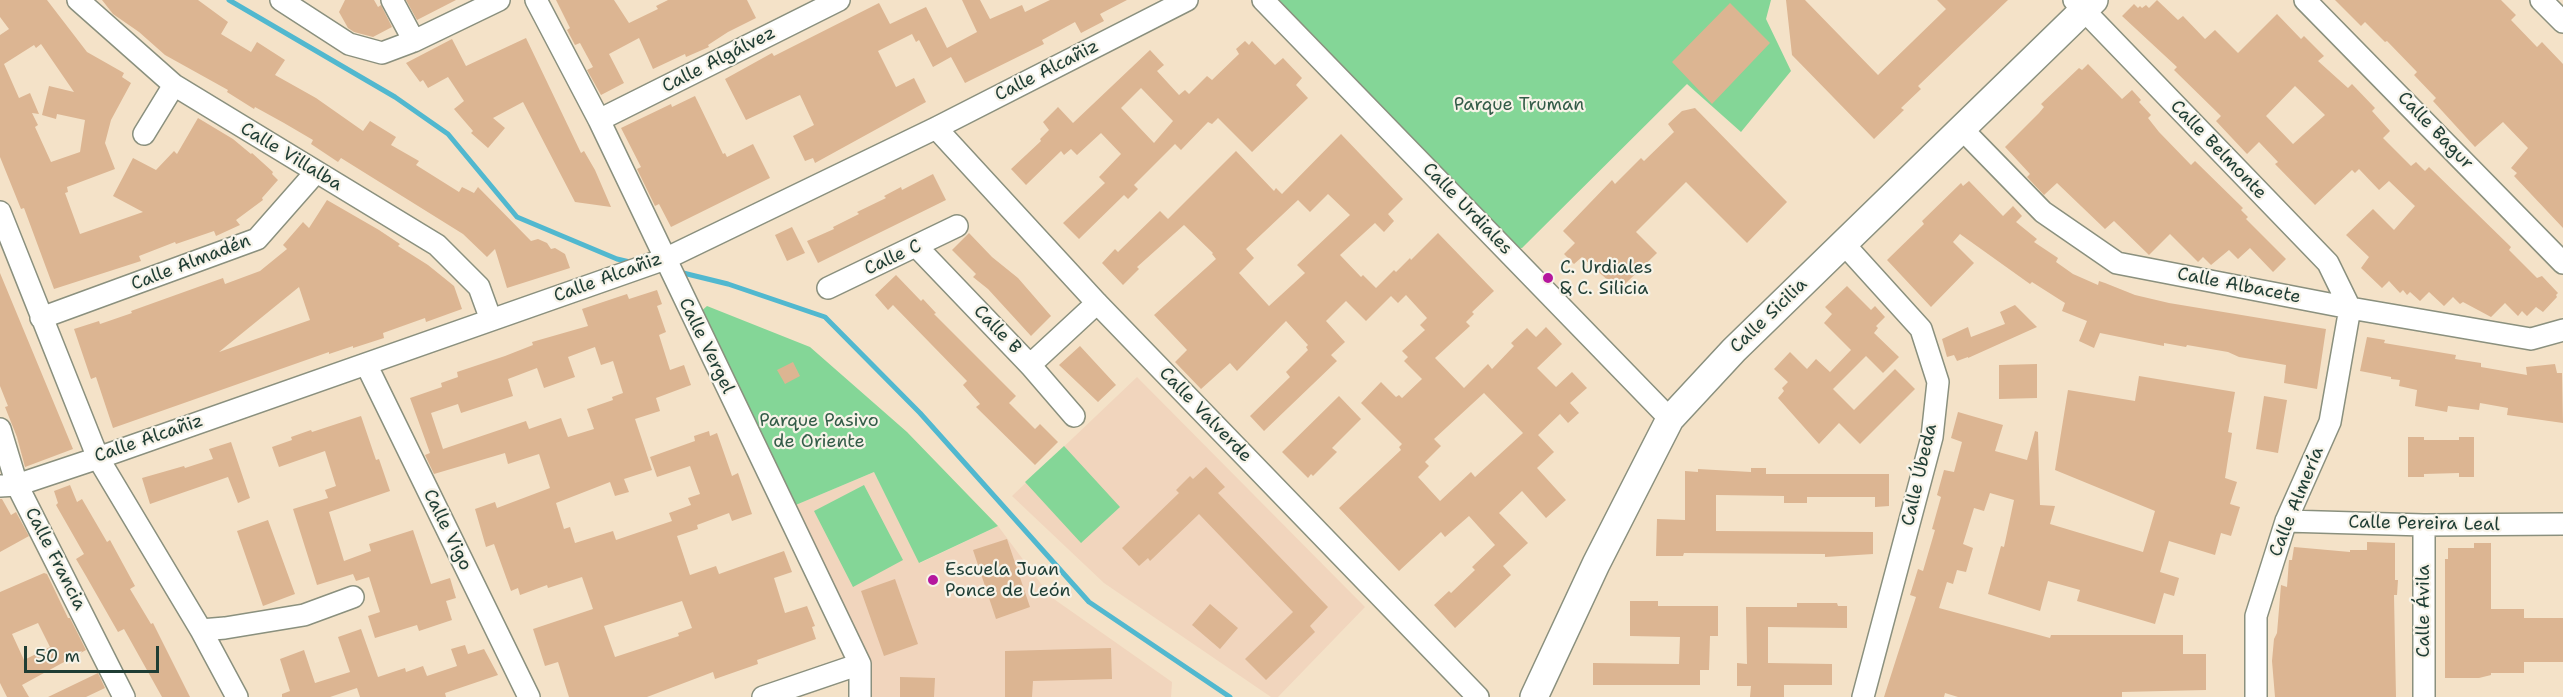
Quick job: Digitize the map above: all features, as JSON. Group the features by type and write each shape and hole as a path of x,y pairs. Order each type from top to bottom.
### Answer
{"street":[{"name":"Calle Villalba","path":"78,0 174,86 437,245 478,287 491,320"},
{"path":"281,0 349,45 382,53 414,41 499,0"},
{"path":"392,0 414,41"},
{"name":"Calle Vergel","path":"536,0 599,120 860,664 860,697"},
{"name":"Calle Algálvez","path":"599,120 839,0"},
{"name":"Calle Alcañiz","path":"9,485 98,458 664,259 936,128 1187,0"},
{"name":"Calle Urdiales","path":"1263,0 1671,419"},
{"name":"Calle Bagur","path":"2305,0 2563,263"},
{"path":"2541,0 2563,22"},
{"name":"Calle Sicilia","path":"1534,697 1596,564 1671,419 1734,350 1961,128 2084,3"},
{"name":"Calle Belmonte","path":"2084,3 2328,263 2350,308"},
{"path":"144,134 174,86"},
{"name":"Calle Valverde","path":"936,128 1096,303 1479,697"},
{"name":"Calle Albacete","path":"1961,128 2043,212 2117,263 2350,308 2531,339 2563,330"},
{"name":"Calle Almadén","path":"41,318 257,239 316,172"},
{"path":"0,212 98,458 201,630 237,697"},
{"name":"Calle C","path":"828,288 957,226"},
{"name":"Calle Úbeda","path":"1843,243 1921,329 1938,382 1932,437 1863,697"},
{"name":"Calle B","path":"917,247 1030,365 1074,416"},
{"path":"1030,365 1096,303"},
{"name":"Calle Almería","path":"2256,697 2256,616 2286,521 2330,422 2350,308"},
{"name":"Calle Vigo","path":"366,364 529,697"},
{"name":"Calle Francia","path":"0,429 9,485 124,697"},
{"name":"Calle Pereira Leal","path":"2286,521 2424,525 2563,524"},
{"name":"Calle Ávila","path":"2424,525 2424,697"},
{"path":"201,630 304,615 353,597"},
{"path":"763,697 860,664"}],"shaded area":[{"path":"1137,377 1365,607 1278,697 1271,697 1104,583 1012,496"},
{"name":"Escuela Juan Ponce de León","path":"874,472 920,563 998,526 1051,597 1172,682 1171,697 867,697 791,507"}],"green space":[{"name":"Parque Truman","path":"1273,0 1771,0 1766,19 1791,71 1741,132 1687,84 1522,248 1508,247"},
{"name":"Parque Pasivo de Oriente","path":"707,306 810,347 907,432 998,526 919,563 874,472 791,507 697,315"},
{"path":"1064,446 1120,507 1081,543 1025,482"},
{"path":"864,485 903,560 853,587 814,511"}],"building":[{"path":"0,0 47,0 87,52 124,73 122,77 131,83 111,120 105,143 115,169 67,187 68,192 65,193 80,234 143,212 113,196 133,158 156,170 174,151 177,154 198,118 252,153 273,172 272,174 278,180 262,198 263,200 236,220 240,225 216,236 214,231 176,244 175,242 139,256 141,261 54,289 24,208 21,209 0,157 0,35 9,29 0,17","holes":["41,44 74,92 49,86 42,115 56,119 57,114 85,120 80,152 51,162 35,127 38,125 32,113 39,114 30,93 19,98 4,64 34,45 36,48"]},
{"path":"102,0 198,0 228,22 221,34 251,52 257,42 285,60 275,75 316,98 363,131 370,121 396,137 391,145 419,161 416,165 459,192 462,187 474,193 478,187 531,241 538,239 547,243 551,249 555,248 565,254 570,268 507,288 495,249 487,257 463,234 341,158 338,162 311,144 313,140 255,107 254,109 227,92 228,90 165,55 139,32 113,14"},
{"path":"345,0 374,0 378,7 381,5 392,27 373,37 354,32 348,28 339,12"},
{"path":"406,0 456,0 417,20"},
{"path":"556,0 614,0 629,23 658,9 656,6 668,0 747,0 756,18 728,32 708,45 709,47 686,57 685,54 653,69 639,38 609,54 624,83 601,95 587,70 593,67 580,43 575,45 567,30 570,28"},
{"path":"962,0 980,0 990,19 1022,5 1025,12 1050,0 1127,0 1100,14 1104,21 1081,33 1075,22 1042,40 1044,44 965,83 951,57 933,67 919,40 916,42 912,34 878,51 896,87 914,78 926,102 815,163 813,158 805,161 793,136 814,125 800,95 746,120 725,79 772,53 774,56 879,3 890,24 926,7 947,48 977,32"},
{"path":"1786,0 1805,0 1878,75 1946,9 1937,0 2008,0 1918,86 1921,89 1901,108 1904,110 1874,139 1792,55"},
{"path":"2157,0 2178,20 2183,16 2205,39 2215,30 2238,53 2277,14 2301,39 2304,36 2324,56 2318,61 2348,88 2352,84 2375,108 2372,111 2390,131 2383,138 2411,166 2416,162 2425,171 2429,167 2511,247 2509,250 2537,278 2542,276 2558,293 2557,297 2543,312 2536,307 2527,316 2522,311 2518,316 2505,303 2491,317 2463,302 2460,304 2453,297 2444,306 2429,292 2420,301 2410,292 2407,295 2403,290 2400,293 2389,281 2382,288 2361,268 2369,257 2346,235 2373,209 2394,230 2415,206 2389,181 2379,190 2359,169 2355,173 2352,170 2315,205 2275,164 2278,162 2259,142 2247,154 2216,121 2221,116 2174,70 2177,67 2122,16 2134,4 2138,8 2146,5 2149,8","holes":["2295,86 2325,115 2293,144 2266,116"]},
{"path":"2335,0 2501,0 2516,15 2511,20 2537,47 2542,42 2563,64 2563,228 2514,176 2517,173 2511,168 2528,148 2503,122 2475,147 2433,101 2436,98 2414,75 2417,72 2387,41 2385,42 2365,22 2361,26"},
{"path":"1730,3 1770,43 1712,104 1672,62"},
{"path":"526,38 581,153 584,151 595,170 611,207 575,202 523,102 493,118 505,128 488,148 471,133 473,131 454,109 464,101 448,77 428,88 423,80 420,82 406,63 452,39 466,66"},
{"path":"1245,41 1249,45 1252,41 1275,65 1283,58 1302,78 1296,85 1308,98 1252,152 1218,118 1212,124 1208,122 1181,150 1175,144 1134,185 1138,189 1128,199 1124,195 1079,239 1063,223 1105,183 1099,177 1121,154 1101,133 1077,155 1071,149 1064,155 1061,151 1026,185 1011,169 1041,141 1040,139 1049,130 1043,122 1058,107 1073,123 1150,50 1164,65 1157,71 1179,95 1185,90 1189,94 1207,76 1212,80 1239,54 1236,49","holes":["1141,88 1173,121 1154,143 1121,108"]},
{"path":"2088,64 2122,99 2132,90 2151,115 2148,118 2159,132 2191,165 2195,161 2243,208 2241,210 2248,217 2246,219 2286,259 2273,272 2250,248 2238,259 2229,250 2211,265 2203,257 2198,262 2170,234 2149,255 2114,221 2105,229 2057,183 2044,195 2027,177 2030,174 2005,147 2039,113 2044,107 2041,104 2079,68 2082,70"},
{"path":"695,96 723,154 725,153 727,157 753,144 770,178 671,227 659,204 655,206 637,169 641,167 621,128 671,104 672,107"},
{"path":"1695,108 1787,202 1747,243 1686,182 1636,232 1657,253 1624,285 1617,279 1612,284 1582,257 1574,264 1564,254 1575,243 1563,231 1612,180 1615,184 1641,158 1644,161 1674,132 1668,124 1682,111"},
{"path":"1341,134 1403,199 1388,214 1394,221 1384,232 1375,223 1340,255 1361,277 1363,275 1376,288 1394,270 1396,272 1410,258 1411,260 1438,233 1494,291 1472,312 1474,314 1466,322 1470,326 1435,358 1464,388 1488,364 1492,369 1514,346 1511,343 1527,328 1536,337 1546,327 1562,344 1537,368 1556,387 1572,372 1587,388 1570,403 1579,413 1568,423 1560,414 1538,435 1554,452 1537,468 1566,500 1546,518 1522,491 1499,513 1528,543 1503,566 1511,575 1455,628 1434,605 1449,591 1451,593 1475,570 1472,567 1495,545 1469,516 1445,537 1441,532 1399,571 1339,508 1401,450 1399,447 1402,444 1361,403 1381,382 1396,397 1399,395 1402,398 1422,379 1404,361 1408,357 1402,351 1425,330 1420,325 1427,318 1406,295 1398,303 1391,296 1366,321 1346,301 1326,321 1345,342 1331,355 1337,361 1264,431 1250,416 1290,377 1286,372 1308,350 1306,347 1308,345 1286,321 1237,371 1230,363 1201,389 1175,362 1187,350 1154,315 1216,259 1213,253 1184,225 1137,267 1139,269 1123,285 1102,263 1115,249 1118,252 1160,211 1168,219 1236,151 1274,191 1276,188 1282,194","holes":["1328,194 1350,215 1297,265 1305,273 1269,306 1239,273 1254,258 1246,249 1298,200 1310,212","1484,393 1523,433 1475,477 1471,472 1440,501 1418,477 1429,466 1425,462 1441,446 1434,439"]},
{"path":"933,174 946,200 818,263 807,241 834,229 833,227 859,214 857,212 886,198 884,196 901,187 902,190"},
{"path":"1969,181 2003,216 2013,206 2022,216 2016,222 2037,239 2034,242 2058,258 2056,262 2073,274 2098,285 2099,281 2135,295 2169,303 2326,329 2317,389 2284,383 2286,365 2239,357 2228,352 2187,345 2186,347 2164,343 2164,346 2100,333 2094,348 2079,341 2087,321 2062,311 2065,303 2032,282 2030,284 1960,234 1953,242 1974,263 1931,307 1887,260 1961,183 1963,186"},
{"path":"327,200 379,230 400,244 398,246 428,265 454,286 462,309 426,322 425,318 383,333 384,338 353,348 353,346 329,354 329,352 113,428 96,377 91,379 74,329 99,321 100,324 223,278 225,284 260,271 287,249 283,245 303,222 309,228","holes":["299,287 310,320 219,352"]},
{"path":"792,227 805,253 787,261 775,235"},
{"path":"969,233 992,257 1018,278 1051,316 1031,336 988,289 973,277 976,274 952,250"},
{"path":"0,273 73,449 25,467 0,386"},
{"path":"896,275 921,301 923,299 936,313 934,314 1016,396 1009,403 1035,429 1040,424 1058,442 1035,465 976,407 980,404 963,385 967,381 893,305 888,310 875,295"},
{"path":"1847,286 1871,310 1875,306 1885,317 1876,326 1878,328 1874,333 1899,357 1883,373 1866,356 1833,389 1854,410 1895,369 1915,389 1860,444 1839,423 1819,444 1778,398 1784,391 1782,388 1788,382 1774,369 1790,352 1807,369 1816,359 1830,372 1851,350 1824,323 1832,314 1825,307"},
{"path":"657,290 662,304 657,306 666,332 659,335 670,370 684,365 691,385 656,398 660,411 635,419 652,470 624,479 629,492 615,496 610,482 556,503 564,529 570,527 575,543 613,531 616,540 672,521 669,513 691,505 688,498 700,494 690,466 657,477 650,457 695,441 694,436 709,431 710,436 717,433 732,476 738,473 752,514 732,521 729,513 697,525 698,529 677,536 690,575 716,566 719,574 784,551 792,572 774,578 785,613 807,606 815,626 812,627 816,639 757,660 758,664 715,679 713,672 647,697 569,697 558,662 545,666 533,629 593,609 582,577 548,588 547,585 520,595 518,588 511,591 494,544 486,547 475,509 495,502 497,508 550,488 539,454 508,464 505,453 434,474 425,455 430,453 410,398 442,387 441,383 458,377 457,372 533,345 532,342 588,326 582,309 627,294 629,299","holes":["595,347 601,365 613,361 623,393 612,397 613,400 587,409 594,429 568,437 561,418 529,429 526,421 443,449 431,413 458,404 461,413 513,396 508,379 537,368 544,388 575,377 568,357","682,601 692,628 678,633 679,636 615,657 604,626"]},
{"path":"2015,305 2037,327 1968,358 1957,361 1954,355 1947,357 1942,339 1968,327 1971,337 2005,324 2000,312"},
{"path":"2367,337 2385,340 2384,343 2456,355 2455,359 2481,363 2481,367 2527,375 2526,367 2555,364 2557,373 2562,373 2563,423 2507,415 2508,408 2480,403 2479,410 2448,406 2447,412 2415,406 2417,390 2399,386 2400,380 2391,379 2391,377 2360,371"},
{"path":"1080,346 1116,385 1098,402 1059,365"},
{"path":"793,362 800,376 785,384 777,370"},
{"path":"2037,364 2037,398 1999,399 1999,365"},
{"path":"2139,376 2235,392 2228,432 2232,433 2225,478 2237,482 2230,504 2240,507 2231,536 2221,533 2215,555 2169,541 2160,572 2179,578 2174,596 2164,593 2155,624 2077,601 2080,590 2048,581 2040,611 1988,594 2001,546 2004,547 2014,500 1990,493 1984,511 1974,508 1963,544 1973,548 1966,572 1957,570 1953,584 1947,582 1939,608 2050,638 2051,635 2183,635 2183,654 2206,654 2206,690 2122,692 2122,697 1958,697 1945,693 1944,697 1884,697 1916,597 1910,595 1918,569 1923,571 1935,530 1932,529 1941,497 1937,495 1944,470 1954,472 1962,442 1951,438 1958,412 2003,425 1995,451 2027,460 2035,431 2038,432 2040,505 2055,506 2050,524 2143,552 2155,511 2055,470 2068,390 2135,401"},
{"path":"1339,396 1361,419 1332,448 1337,452 1313,476 1311,474 1308,478 1282,452"},
{"path":"2264,396 2287,400 2278,453 2256,449"},
{"path":"361,416 376,460 379,459 390,491 329,512 344,561 371,551 369,544 413,530 431,584 450,578 456,598 446,601 452,620 419,631 417,625 375,638 368,616 380,612 369,577 356,581 353,574 317,585 293,509 328,498 325,490 336,486 325,451 279,467 272,447 311,430 312,432"},
{"path":"2408,437 2424,437 2424,440 2459,440 2459,437 2474,437 2474,477 2459,477 2459,473 2408,477"},
{"path":"231,442 250,498 238,503 228,477 150,504 142,478 213,459 209,449"},
{"path":"1206,467 1225,487 1218,493 1328,607 1310,626 1315,632 1266,680 1245,659 1293,612 1199,514 1150,561 1148,558 1139,566 1122,548 1179,493 1176,490 1190,476 1193,479"},
{"path":"1751,468 1766,468 1766,474 1889,474 1889,506 1875,507 1875,497 1807,497 1807,503 1784,503 1784,496 1716,495 1716,531 1873,532 1873,554 1825,557 1825,554 1684,553 1683,556 1656,556 1657,519 1685,520 1685,471 1698,472 1698,469 1751,472"},
{"path":"70,485 77,502 82,499 107,542 110,540 135,586 130,589 151,624 153,623 190,697 162,697 124,629 118,632 76,559 84,554 56,505 58,503 54,491"},
{"path":"0,499 11,515 16,512 29,536 0,552"},
{"path":"268,520 295,594 263,606 237,531"},
{"path":"1007,539 1030,607 996,619 973,550"},
{"path":"2367,542 2395,543 2395,580 2398,580 2397,595 2394,595 2396,697 2275,697 2272,661 2274,639 2277,633 2281,585 2287,587 2289,560 2292,560 2294,547 2350,552 2350,550 2367,550"},
{"path":"2474,543 2491,543 2491,609 2524,609 2524,618 2563,618 2563,662 2524,662 2524,673 2491,673 2491,675 2479,678 2445,678 2445,559 2448,559 2448,548 2474,548"},
{"path":"44,573 47,574 86,650 22,685 29,697 7,697 0,683 0,592","holes":["38,623 50,647 24,660 12,634"]},
{"path":"895,579 918,644 884,656 861,591"},
{"path":"1630,601 1658,601 1658,606 1718,606 1718,636 1710,636 1709,670 1700,670 1700,685 1593,685 1593,663 1679,664 1680,637 1630,636"},
{"path":"1797,603 1837,603 1838,606 1847,606 1847,628 1768,627 1768,663 1832,664 1832,685 1784,685 1784,697 1750,697 1751,686 1737,686 1737,663 1747,664 1746,607 1797,607"},
{"path":"1210,604 1238,628 1220,649 1192,625"},
{"path":"361,629 378,677 405,668 406,672 423,666 427,676 457,666 451,649 465,645 468,654 484,649 498,675 445,693 446,697 360,697 357,688 330,697 282,697 282,694 290,691 280,659 304,650 315,683 350,672 338,637"},
{"path":"1111,648 1112,679 1033,681 1032,697 1005,697 1005,651"},
{"path":"98,673 105,688 86,697 48,697"},
{"path":"900,677 935,678 934,697 900,697"}],"waterway":[{"path":"229,0 395,97 448,134 517,217 617,259 634,263"},
{"path":"679,272 728,284 825,317 920,413 1089,602 1230,697"}],"place":[{"name":"C. Urdiales & C. Silicia","path":"1548,278"},
{"name":"Escuela Juan Ponce de León","path":"933,580"}]}
